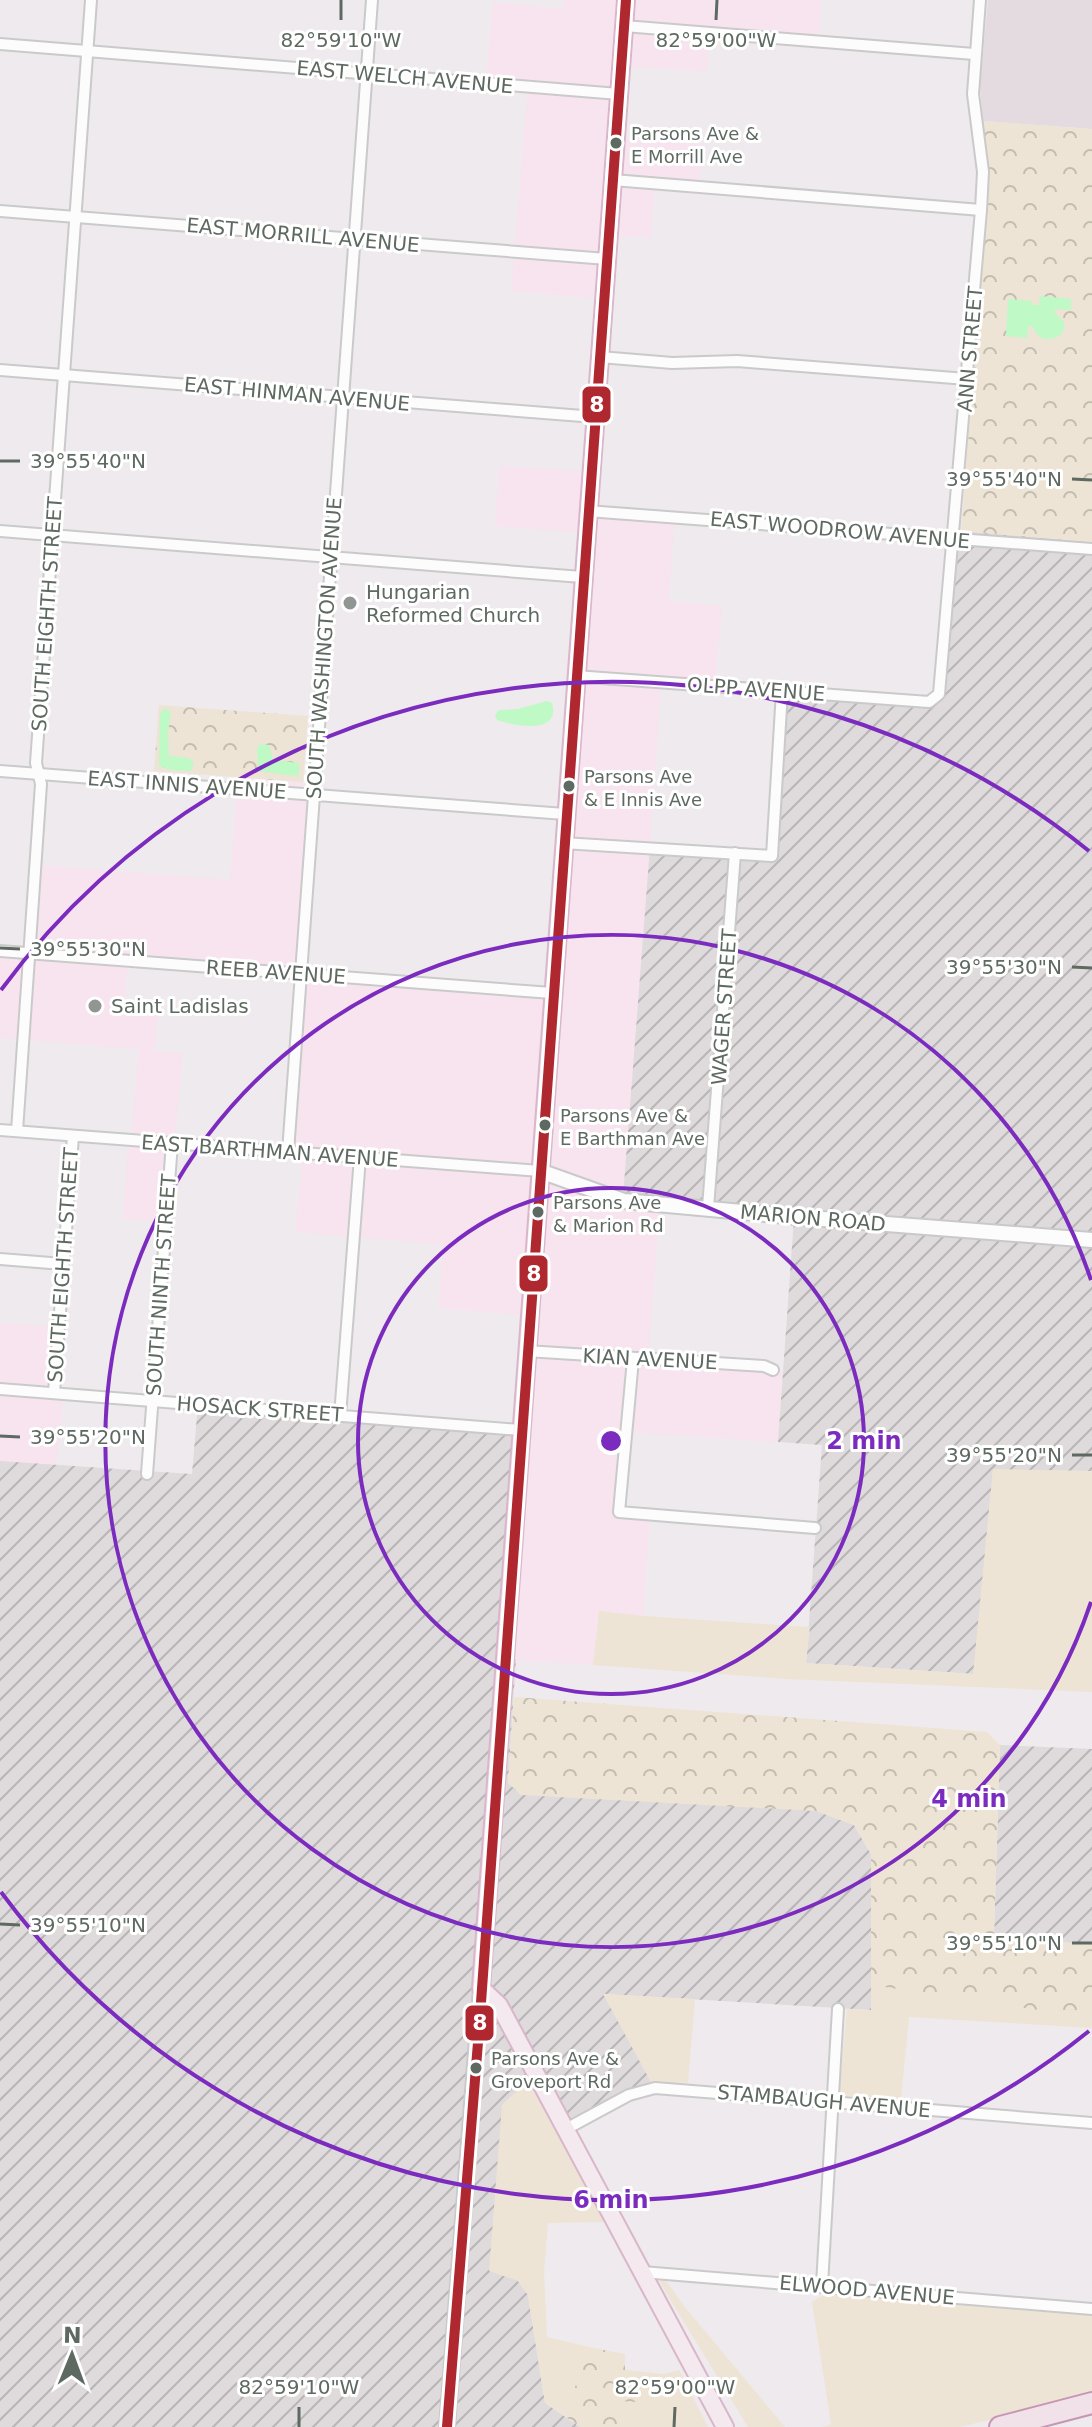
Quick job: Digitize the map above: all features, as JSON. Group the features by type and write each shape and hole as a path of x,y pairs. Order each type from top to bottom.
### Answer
{"highway":[{"path":"1000,2427 1092,2403"}],"main road":[{"path":"626,0 481,1988 499,2005 725,2427"}],"street":[{"name":"SOUTH EIGHTH STREET","path":"17,1131 41,784 36,763 91,0"},
{"name":"SOUTH WASHINGTON AVENUE","path":"288,1152 372,0"},
{"name":"ANN STREET","path":"936,698 954,539 981,210 983,172 973,94 980,0"},
{"path":"624,26 974,54"},
{"name":"EAST WELCH AVENUE","path":"0,44 619,94"},
{"path":"613,180 981,210"},
{"name":"EAST MORRILL AVENUE","path":"0,211 607,259"},
{"path":"600,357 672,363 737,361 967,379"},
{"name":"EAST HINMAN AVENUE","path":"0,370 595,417"},
{"name":"EAST WOODROW AVENUE","path":"587,511 1092,549"},
{"path":"0,531 582,577"},
{"name":"OLPP AVENUE","path":"575,676 929,702 936,698"},
{"path":"563,843 772,856 782,691"},
{"name":"EAST INNIS AVENUE","path":"0,771 565,814"},
{"name":"WAGER STREET","path":"708,1208 735,853"},
{"name":"REEB AVENUE","path":"0,951 552,993"},
{"name":"EAST BARTHMAN AVENUE","path":"0,1130 540,1171"},
{"name":"SOUTH EIGHTH STREET","path":"54,1393 73,1136"},
{"name":"SOUTH NINTH STREET","path":"147,1474 172,1143"},
{"path":"340,1416 360,1157"},
{"name":"MARION ROAD","path":"540,1171 616,1199 797,1217 1092,1240"},
{"path":"0,1259 63,1264"},
{"name":"KIAN AVENUE","path":"526,1351 764,1366 773,1370"},
{"path":"633,1359 619,1512 815,1528"},
{"name":"HOSACK STREET","path":"0,1389 520,1430"},
{"path":"447,2427 481,1988"},
{"path":"822,2285 838,2009"},
{"name":"STAMBAUGH AVENUE","path":"566,2129 648,2088 1092,2123"},
{"name":"ELWOOD AVENUE","path":"642,2272 1092,2309"}],"shaded area":[{"path":"564,0 821,0 818,43 710,32 707,71 622,66 616,140 702,144 699,187 655,184 651,238 610,236 605,299 511,291 528,84 486,81 493,2 563,9"},
{"path":"988,0 1092,0 1092,129 983,121 980,87"},
{"path":"1040,296 1071,299 1071,310 1056,309 1054,312 1065,323 1062,334 1053,339 1043,339 1033,327 1028,326 1027,338 1006,336 1008,299 1032,301 1032,305 1039,305"},
{"path":"499,466 591,471 588,509 675,515 669,601 722,606 715,686 661,682 650,847 660,1207 648,1358 782,1369 778,1442 626,1432 621,1513 650,1515 643,1616 599,1611 593,1665 502,1659 529,1316 438,1308 443,1245 295,1232 303,1154 286,1152 300,971 128,959 125,999 159,1004 155,1051 183,1054 167,1222 123,1219 128,1139 132,1129 139,1049 0,1038 0,949 30,951 36,865 230,880 238,777 303,782 314,790 301,971 552,990 585,533 495,526"},
{"path":"961,531 1092,542 1092,1471 993,1470 974,1674 806,1663 822,1445 778,1442 794,1218 623,1197 650,847 769,855 781,690 938,701"},
{"path":"547,701 552,703 553,713 550,720 543,724 524,726 497,720 495,715 499,710 518,709"},
{"path":"165,708 171,713 169,756 189,758 194,763 191,771 159,766 160,713"},
{"path":"260,744 269,745 273,760 299,763 299,774 258,771 257,748"},
{"path":"0,1323 59,1327 56,1391 64,1392 56,1465 0,1461"},
{"path":"198,1404 524,1425 502,1659 516,1659 508,1783 816,1811 854,1825 871,1854 871,2010 604,1994 651,2082 555,2128 529,2080 518,2281 528,2295 545,2403 580,2427 0,2427 0,1461 192,1474"},
{"path":"1000,1745 1092,1749 1092,1945 994,1936"}],"green space":[{"path":"983,121 1092,129 1092,542 961,531 989,181"},
{"path":"159,705 308,716 303,782 154,771"},
{"path":"993,1469 1092,1471 1092,1692 787,1679 593,1665 599,1611 810,1627 806,1663 973,1674"},
{"path":"514,1697 987,1732 1000,1745 994,1935 1092,1945 1092,2018 871,1985 871,1854 854,1825 816,1811 521,1795 508,1783"},
{"path":"871,1985 1092,2018 1092,2028 909,2017 901,2099 839,2095 847,2009 871,2010"},
{"path":"603,1994 695,1999 688,2083 651,2082"},
{"path":"529,2079 605,2222 548,2223 544,2272 547,2337 589,2347 565,2416 545,2403 528,2295 518,2281 489,2271 502,2105"},
{"path":"665,2279 785,2427 748,2427 660,2282"},
{"path":"830,2291 1092,2313 1092,2395 960,2427 823,2427 831,2424 812,2302"},
{"path":"589,2347 625,2354 625,2370 664,2374 662,2403 614,2401 613,2413 628,2427 580,2427 565,2416"},
{"path":"679,2370 708,2427 628,2427 613,2413 614,2401 662,2403 664,2374"}],"transit line":[{"name":"8","path":"447,2427 479,2030 626,0"}],"place":[{"name":"Parsons Ave & E Morrill Ave","path":"616,143"},
{"name":"Hungarian Reformed Church","path":"350,603"},
{"name":"Parsons Ave & E Innis Ave","path":"569,786"},
{"name":"Saint Ladislas","path":"95,1006"},
{"name":"Parsons Ave & E Barthman Ave","path":"545,1125"},
{"name":"Parsons Ave & Marion Rd","path":"538,1212"},
{"name":"Parsons Ave & Groveport Rd","path":"476,2068"}]}
